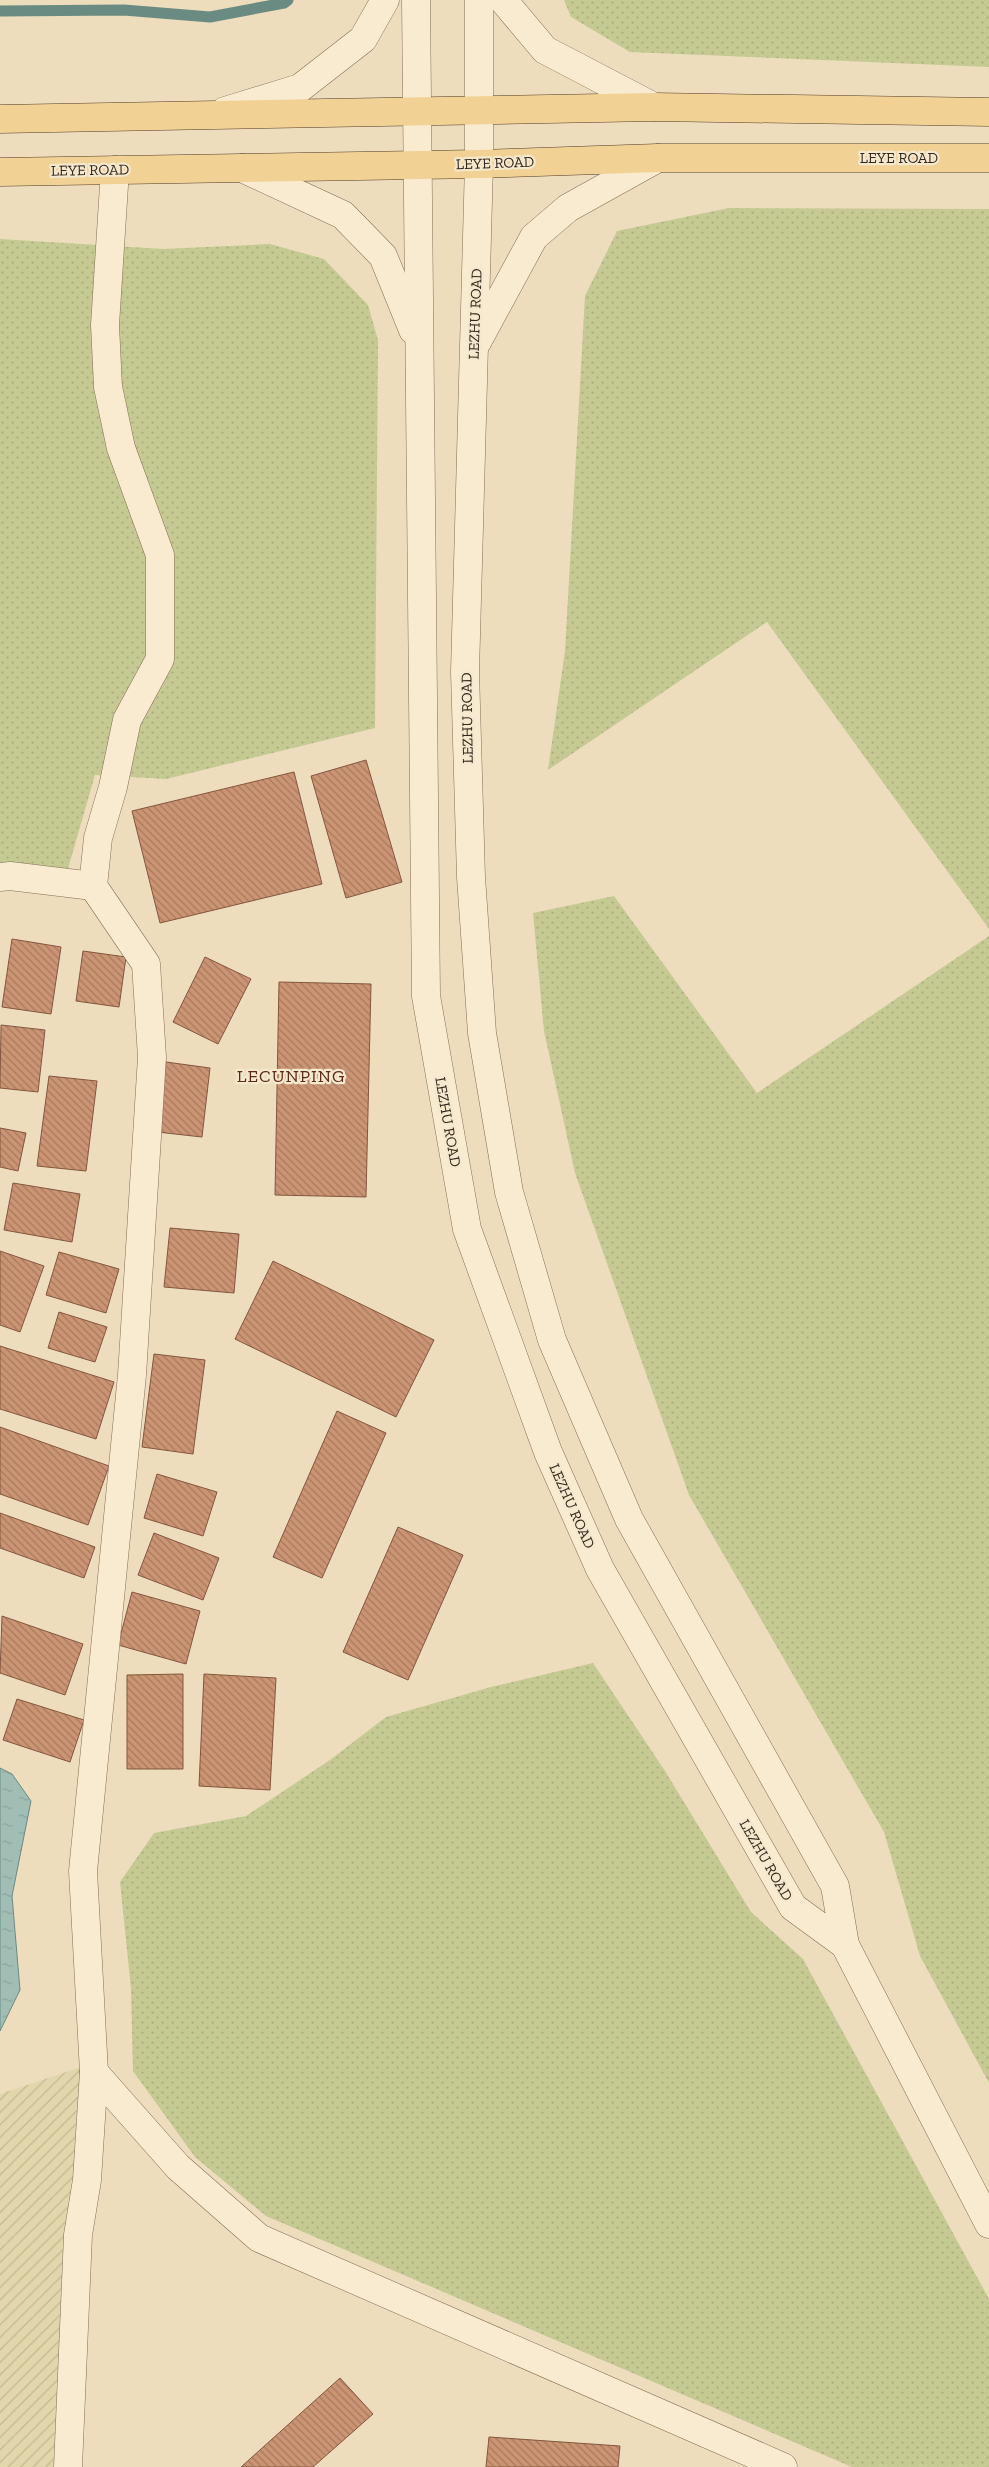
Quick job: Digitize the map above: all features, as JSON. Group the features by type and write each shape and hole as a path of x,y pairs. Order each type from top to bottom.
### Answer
{"main road":[{"path":"0,119 654,107 989,112"},
{"name":"LEYE ROAD","path":"0,172 479,164 658,158 989,158"}],"street":[{"path":"211,116 300,88 363,39 385,0"},
{"name":"LEZHU ROAD","path":"416,0 426,996 467,1229 548,1452 600,1569 793,1907 846,1945"},
{"name":"LEZHU ROAD","path":"479,0 479,164 465,672 471,877 482,1033 509,1192 552,1340 629,1519 835,1886 846,1945"},
{"path":"503,0 545,50 654,107"},
{"path":"474,348 534,237 568,208 658,158"},
{"path":"242,168 343,215 383,256 419,344"},
{"path":"68,2467 78,2235 87,2180 94,2072 82,1871 132,1375 152,1057 146,964 93,886 98,838 113,787 127,720 160,659 160,555 121,448 108,387 105,325 115,170"},
{"path":"0,877 10,876 93,886"},
{"path":"846,1945 989,2224"},
{"path":"94,2072 178,2167 258,2238 783,2467"}],"shaded area":[{"path":"84,2066 58,2467 0,2467 0,2094"}],"green space":[{"path":"564,0 989,0 989,67 630,52 571,17"},
{"path":"729,208 989,209 989,929 767,622 548,770 565,651 585,296 617,231"},
{"path":"0,239 163,249 270,244 324,259 368,305 378,340 375,728 166,779 95,775 67,872 0,864"},
{"path":"614,896 757,1093 989,936 989,2083 920,1956 884,1832 689,1495 575,1173 544,1031 533,913"},
{"path":"593,1663 665,1771 751,1912 803,1959 989,2299 989,2467 852,2467 266,2216 195,2157 133,2071 131,1989 120,1882 154,1833 246,1816 330,1760 386,1717 491,1687"}],"water":[{"path":"0,1768 12,1774 31,1801 12,1896 20,1990 0,2031"}],"building":[{"path":"366,760 402,882 346,898 311,776"},
{"path":"294,772 322,884 160,923 132,811"},
{"path":"12,939 61,947 51,1014 2,1007"},
{"path":"83,951 126,957 119,1007 76,1001"},
{"path":"205,957 251,979 218,1044 173,1022"},
{"path":"279,982 371,984 366,1197 275,1195"},
{"path":"1,1025 45,1030 38,1092 0,1088"},
{"path":"166,1062 210,1068 202,1137 157,1132"},
{"path":"49,1076 97,1081 86,1171 37,1166"},
{"path":"0,1128 26,1133 18,1171 0,1167"},
{"path":"13,1183 80,1194 72,1242 4,1230"},
{"path":"170,1228 239,1234 234,1293 164,1287"},
{"path":"0,1251 44,1266 20,1332 0,1325"},
{"path":"59,1252 119,1269 106,1313 46,1295"},
{"path":"273,1261 434,1340 396,1417 235,1339"},
{"path":"59,1312 107,1327 95,1362 48,1348"},
{"path":"0,1346 114,1382 96,1439 0,1409"},
{"path":"154,1354 205,1360 193,1454 142,1447"},
{"path":"337,1411 386,1433 322,1578 273,1557"},
{"path":"0,1427 109,1466 88,1525 0,1494"},
{"path":"157,1474 217,1492 203,1536 144,1518"},
{"path":"0,1513 95,1547 84,1578 0,1548"},
{"path":"398,1527 463,1555 408,1680 343,1652"},
{"path":"154,1533 219,1558 203,1600 138,1575"},
{"path":"132,1592 200,1611 186,1664 118,1645"},
{"path":"2,1616 83,1644 65,1695 0,1673"},
{"path":"183,1674 183,1769 127,1769 127,1675"},
{"path":"204,1674 276,1678 270,1790 199,1786"},
{"path":"17,1699 84,1720 70,1762 3,1740"},
{"path":"340,2378 373,2414 313,2467 241,2467"},
{"path":"489,2437 620,2446 618,2467 486,2467"}],"waterway":[{"path":"0,11 124,10 210,17 284,3 288,0"}],"district":[{"name":"LECUNPING","path":"291,1076"}]}
